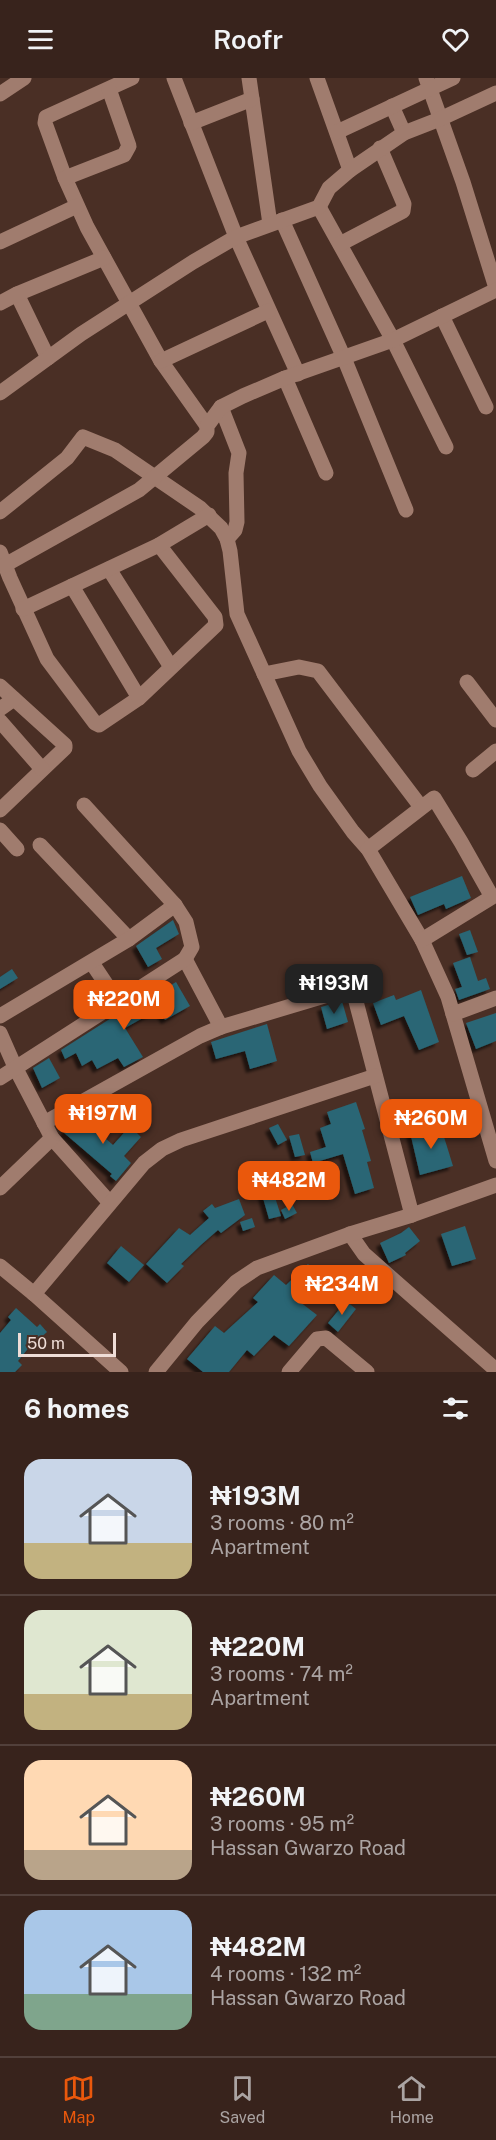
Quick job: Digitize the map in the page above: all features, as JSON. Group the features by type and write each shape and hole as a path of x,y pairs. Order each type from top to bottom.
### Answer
{"street":[{"path":"0,94 24,78"},
{"path":"132,78 46,117 47,129 77,206 104,258 161,361 207,426 207,432 155,479 139,490 4,570 47,659 95,723 104,723 139,698 216,625 215,617 159,545"},
{"path":"174,78 236,237 268,311 326,473"},
{"path":"249,78 276,222 344,358 406,510"},
{"path":"317,78 350,170"},
{"path":"337,132 392,106 428,83 453,78"},
{"path":"207,426 221,407 292,376 393,340 496,289 428,83"},
{"path":"65,178 124,155 128,150 129,146 109,89"},
{"path":"0,393 129,303 193,262 236,237 319,207 330,188 350,170 404,133 496,93"},
{"path":"191,123 252,99"},
{"path":"392,106 404,133"},
{"path":"340,244 403,211 404,204 380,148"},
{"path":"0,242 77,206"},
{"path":"319,207 393,340 446,447"},
{"path":"0,303 104,258"},
{"path":"17,294 48,358"},
{"path":"161,361 268,311"},
{"path":"442,316 486,407"},
{"path":"221,407 239,458 236,473 237,522 235,530 227,539"},
{"path":"0,512 58,466 83,437 116,450 208,515 221,528 227,539 237,614 299,751 353,832 368,849 422,940 448,997 496,1161"},
{"path":"23,609 159,545 208,515"},
{"path":"109,569 171,667"},
{"path":"72,586 139,698"},
{"path":"264,674 299,667 318,671 421,807"},
{"path":"467,682 496,720"},
{"path":"0,686 65,745 65,748 0,810"},
{"path":"0,709 14,699"},
{"path":"0,721 42,769"},
{"path":"473,770 496,751"},
{"path":"368,849 432,798 435,799 492,896 422,940"},
{"path":"0,1078 185,958 192,947 186,922 175,905 84,805"},
{"path":"0,830 18,849"},
{"path":"40,845 129,939"},
{"path":"0,1016 92,963 175,905"},
{"path":"185,958 221,1027"},
{"path":"92,963 118,1002"},
{"path":"44,1123 200,1036 221,1027 351,988 412,1215"},
{"path":"453,1014 496,998"},
{"path":"0,1033 52,1138 110,1203"},
{"path":"34,1294 144,1163 162,1149 181,1140 375,1076"},
{"path":"0,1188 52,1138"},
{"path":"156,1372 197,1322 236,1282 257,1268 496,1185"},
{"path":"350,1234 364,1254 496,1370"},
{"path":"0,1266 121,1372"},
{"path":"290,1372 317,1339 326,1338 367,1372"}],"building":[{"path":"462,876 471,898 446,909 444,904 418,915 410,897"},
{"path":"173,920 179,934 156,948 162,959 148,967 136,946"},
{"path":"470,930 478,952 467,955 459,934"},
{"path":"470,957 478,981 486,978 490,989 459,1000 455,989 462,987 453,963"},
{"path":"12,969 18,978 0,989 0,977"},
{"path":"176,982 190,1006 165,1020 159,1009 125,1028 143,1057 124,1067 118,1058 97,1069 92,1060 82,1066 76,1053 65,1059 61,1050 138,1001 139,1004"},
{"path":"421,990 439,1042 419,1050 404,1016 381,1025 373,1003 394,995 396,1000"},
{"path":"342,1001 348,1022 327,1029 321,1007"},
{"path":"496,1013 496,1041 476,1049 466,1023"},
{"path":"267,1024 277,1061 250,1069 245,1051 216,1059 211,1042"},
{"path":"49,1058 60,1078 42,1088 33,1068"},
{"path":"356,1102 365,1129 362,1130 371,1161 367,1162 374,1188 355,1194 343,1154 313,1163 310,1152 326,1147 320,1128 331,1124 327,1112"},
{"path":"80,1114 113,1145 130,1126 141,1137 124,1156 131,1163 116,1181 110,1176 112,1174 63,1132"},
{"path":"278,1124 287,1140 278,1145 269,1128"},
{"path":"440,1124 453,1166 420,1175 410,1132"},
{"path":"299,1134 305,1155 295,1157 289,1136"},
{"path":"282,1173 288,1184 273,1191 281,1216 269,1219 259,1184"},
{"path":"239,1199 245,1215 221,1233 218,1230 181,1264 184,1266 167,1283 146,1264 179,1228 190,1235 209,1218 203,1211 212,1204 215,1208"},
{"path":"292,1204 297,1213 285,1219 281,1210"},
{"path":"252,1218 255,1227 243,1231 240,1222"},
{"path":"465,1226 476,1259 452,1266 441,1234"},
{"path":"409,1227 420,1241 405,1253 406,1255 389,1263 380,1243"},
{"path":"121,1246 144,1265 129,1282 107,1263"},
{"path":"308,1264 323,1280 300,1302 317,1315 289,1346 274,1335 254,1356 247,1350 229,1372 203,1372 187,1359 215,1326 224,1333 258,1302 253,1298 274,1275 286,1285"},
{"path":"346,1301 356,1309 338,1332 328,1323"},
{"path":"16,1308 37,1327 40,1324 47,1332 36,1342 35,1340 18,1361 22,1365 15,1372 0,1372 0,1333 11,1320 8,1317"}]}
